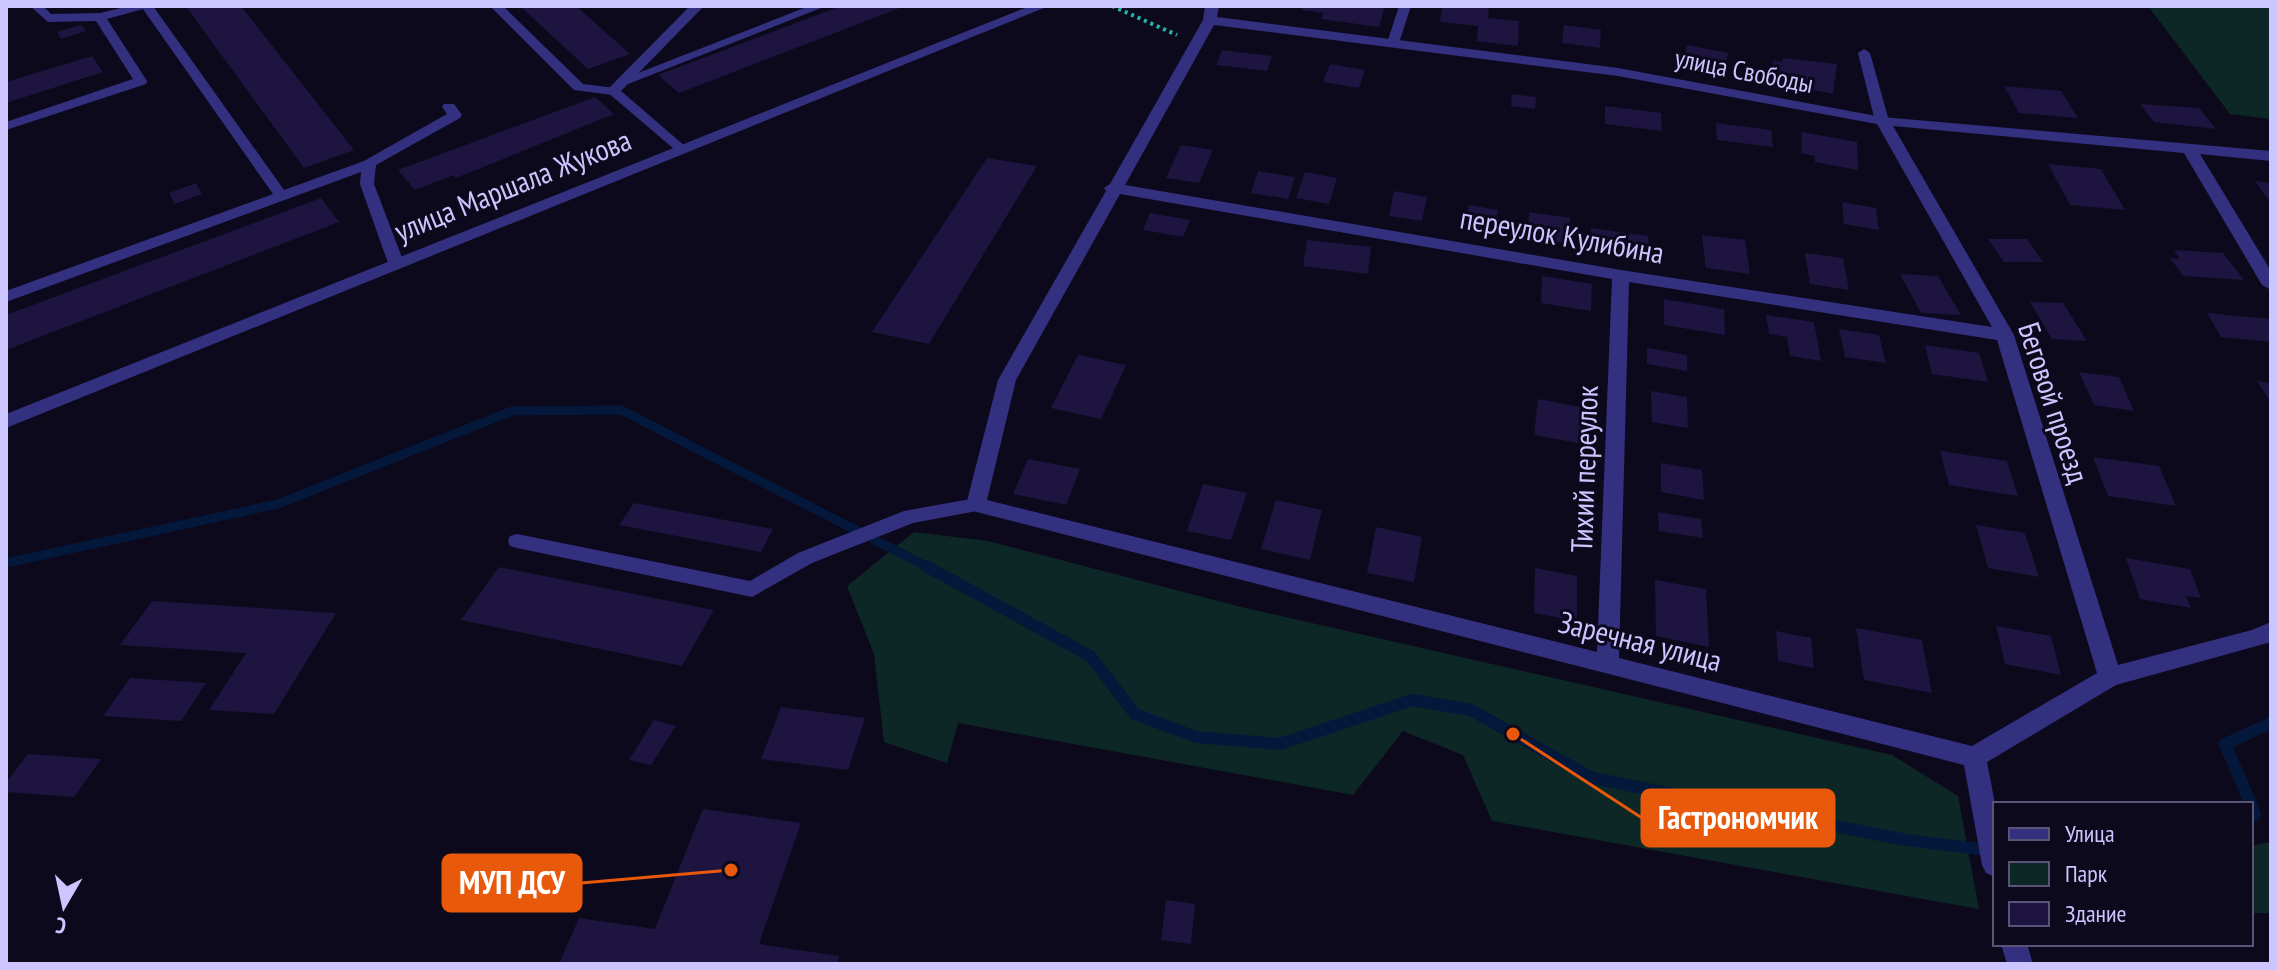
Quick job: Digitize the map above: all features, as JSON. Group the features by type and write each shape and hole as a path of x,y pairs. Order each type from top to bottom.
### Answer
{"street":[{"path":"681,150 616,88 697,6"},
{"name":"улица Маршала Жукова","path":"6,421 1042,6"},
{"path":"976,505 1007,380 1211,13"},
{"name":"улица Свободы","path":"1211,13 1393,43 1618,72 1882,121 2271,156"},
{"name":"Беговой проезд","path":"1882,121 2005,335 2110,677"},
{"path":"2189,149 2271,285"},
{"name":"переулок Кулибина","path":"1112,188 1621,275 2005,335"},
{"name":"Тихий переулок","path":"1608,665 1621,275"},
{"name":"Заречная улица","path":"976,505 1974,757"},
{"path":"1993,855 1974,757 2110,677 2258,638 2271,631"}],"lane":[{"path":"36,6 48,18 100,17 145,6 281,196"},
{"path":"496,6 579,87 616,88 820,6"},
{"path":"1393,43 1405,6"},
{"path":"6,126 141,81 100,17"},
{"path":"1864,53 1882,121"},
{"path":"6,297 369,164 384,151 437,128 455,115 449,107"},
{"path":"369,164 367,184 396,263"},
{"path":"517,541 752,589 805,558 911,516 976,505"}],"path":[{"path":"1112,6 1177,35 1187,58"}],"green space":[{"path":"2148,6 2271,6 2271,119 2230,114"},
{"path":"914,532 988,541 1241,607 1892,755 1958,796 1979,909 1492,821 1463,755 1403,731 1353,795 958,723 947,763 884,742 874,654 847,586"},
{"path":"2271,842 2271,913 2253,913 2253,846"}],"building":[{"path":"241,6 354,150 304,168 187,8"},
{"path":"520,6 576,6 630,54 588,69"},
{"path":"841,6 905,6 679,93 658,75"},
{"path":"1303,6 1385,6 1379,27 1321,19 1324,13 1301,10"},
{"path":"1442,6 1489,6 1488,18 1519,21 1518,46 1477,41 1478,26 1440,22"},
{"path":"81,25 86,31 61,39 57,32"},
{"path":"1564,25 1601,30 1600,48 1562,43"},
{"path":"1687,45 1728,53 1723,75 1681,67"},
{"path":"1222,50 1272,56 1267,71 1216,65"},
{"path":"92,56 103,72 6,103 6,82"},
{"path":"1783,58 1837,64 1833,94 1803,88 1802,94 1768,87 1773,60 1782,62"},
{"path":"1330,64 1365,70 1359,88 1323,82"},
{"path":"2004,86 2061,91 2078,118 2019,113"},
{"path":"1512,94 1536,97 1535,109 1511,106"},
{"path":"595,97 614,114 456,178 454,175 415,190 398,170"},
{"path":"2140,104 2199,108 2216,129 2154,122"},
{"path":"1605,106 1661,113 1662,131 1605,124"},
{"path":"1716,123 1771,130 1773,147 1717,140"},
{"path":"1802,132 1857,142 1858,170 1815,162 1815,156 1801,153"},
{"path":"1181,145 1213,150 1199,183 1166,178"},
{"path":"987,158 1037,166 929,344 872,332"},
{"path":"2048,164 2101,169 2125,210 2070,205"},
{"path":"1258,171 1295,177 1288,199 1251,193"},
{"path":"1305,172 1337,178 1329,204 1296,198"},
{"path":"2255,181 2271,183 2271,198 2267,198"},
{"path":"196,183 202,194 175,204 169,193"},
{"path":"1394,191 1427,197 1422,221 1389,216"},
{"path":"321,198 339,222 6,350 6,315"},
{"path":"1842,202 1876,208 1879,230 1844,224"},
{"path":"1469,205 1498,210 1494,232 1464,227"},
{"path":"1529,212 1570,218 1570,244 1528,238"},
{"path":"1150,213 1190,220 1183,237 1143,230"},
{"path":"1590,228 1648,236 1650,257 1601,251 1595,247"},
{"path":"1702,235 1745,240 1750,274 1706,268"},
{"path":"1988,239 2027,239 2043,262 2004,262"},
{"path":"1307,240 1371,247 1368,274 1303,266"},
{"path":"2174,250 2223,253 2244,280 2183,276 2170,258 2180,259"},
{"path":"1805,253 1843,258 1849,290 1810,284"},
{"path":"1900,274 1938,276 1961,315 1921,313"},
{"path":"1542,276 1592,284 1591,311 1541,303"},
{"path":"1664,299 1724,309 1725,335 1664,325"},
{"path":"2030,302 2063,303 2087,341 2052,339"},
{"path":"2207,313 2270,319 2271,342 2221,337"},
{"path":"1766,315 1814,322 1821,361 1790,356 1787,337 1769,334"},
{"path":"1839,329 1879,335 1886,363 1845,357"},
{"path":"1925,345 1979,353 1988,382 1932,374"},
{"path":"1647,348 1687,355 1687,371 1647,364"},
{"path":"1078,355 1126,365 1101,419 1051,408"},
{"path":"2079,372 2119,377 2134,411 2094,405"},
{"path":"2257,381 2271,383 2271,403"},
{"path":"1651,391 1687,397 1688,428 1652,422"},
{"path":"1538,399 1591,409 1589,445 1534,435"},
{"path":"1940,451 2007,461 2018,496 1949,485"},
{"path":"2093,457 2159,466 2176,506 2108,496"},
{"path":"1028,459 1080,469 1066,505 1013,494"},
{"path":"1661,463 1702,470 1704,500 1661,492"},
{"path":"1203,484 1247,493 1231,540 1187,531"},
{"path":"1276,500 1322,510 1310,560 1261,549"},
{"path":"634,503 773,529 761,552 619,525"},
{"path":"1658,512 1701,519 1703,538 1659,531"},
{"path":"1976,525 2025,533 2039,577 1988,568"},
{"path":"1376,527 1422,537 1414,582 1367,573"},
{"path":"2126,558 2190,569 2201,598 2186,596 2191,608 2140,599"},
{"path":"499,567 714,610 682,666 461,620"},
{"path":"1535,568 1577,576 1577,621 1534,613"},
{"path":"1655,580 1706,589 1709,647 1656,636"},
{"path":"152,601 336,613 274,714 209,710 246,653 120,645"},
{"path":"1996,626 2051,636 2061,675 2005,664"},
{"path":"1856,628 1922,640 1932,693 1864,680"},
{"path":"1776,631 1811,638 1814,668 1778,661"},
{"path":"130,678 206,683 181,721 103,716"},
{"path":"781,707 865,718 848,770 761,759"},
{"path":"654,720 676,726 651,765 629,760"},
{"path":"28,754 101,759 74,797 6,792 6,783"},
{"path":"703,809 801,823 759,944 839,956 837,964 559,964 579,918 655,929"},
{"path":"1166,900 1195,904 1191,944 1161,940"}],"waterway":[{"path":"6,563 278,504 512,411 621,410 930,568"},
{"path":"926,566 1090,656 1135,714 1196,737 1280,744 1412,700 1471,710 1592,778 1906,840 1993,851"},
{"path":"2250,802 2225,744 2271,723"},
{"path":"2253,810 2253,816"}],"place":[{"name":"Гастрономчик","path":"1513,734"},
{"name":"МУП ДСУ","path":"731,870"}]}
